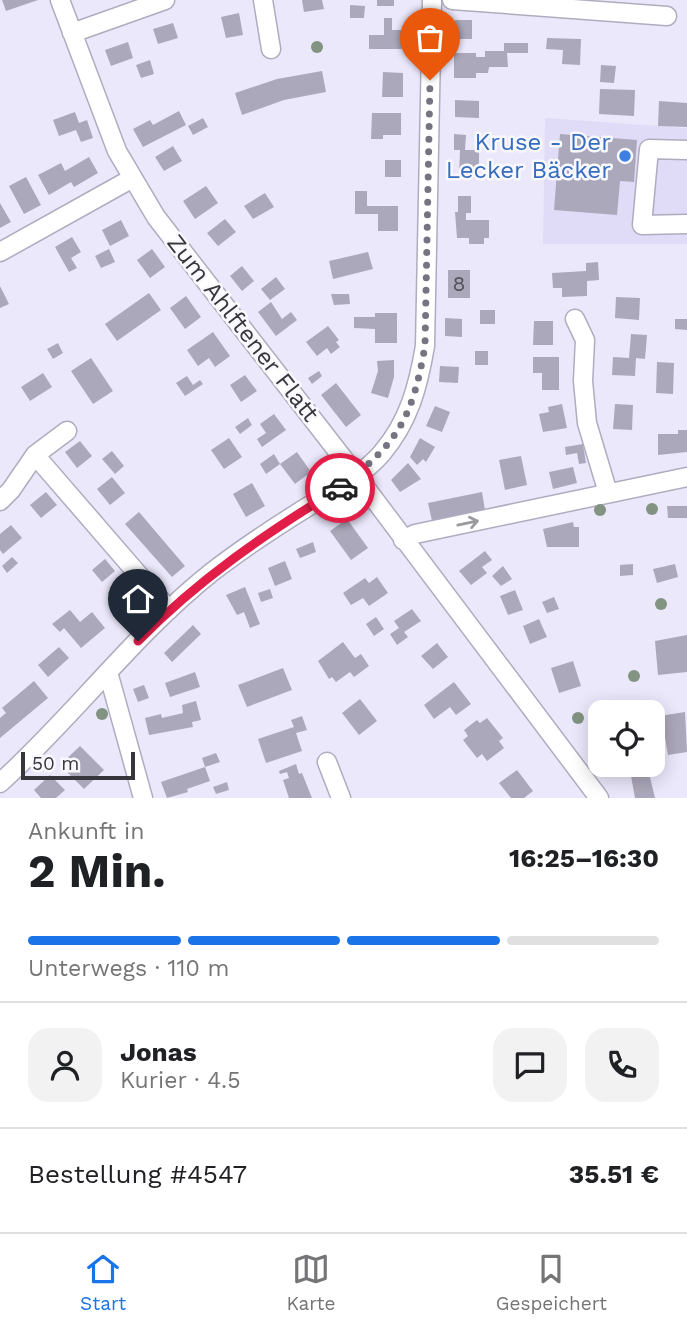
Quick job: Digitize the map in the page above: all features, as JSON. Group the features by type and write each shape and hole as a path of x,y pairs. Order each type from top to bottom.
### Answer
{"street":[{"name":"Zum Ahlftener Flatt","path":"60,0 117,151 131,179 156,217 356,475 599,798"},
{"path":"72,33 165,0"},
{"path":"263,0 271,49"},
{"path":"0,783 40,747 169,610 255,540 339,489 380,455 402,427 418,389 425,346 432,0"},
{"path":"452,0 667,16"},
{"path":"687,150 649,149 642,225 687,224"},
{"path":"0,252 131,179"},
{"path":"575,319 585,340 583,381 587,423 608,493"},
{"path":"0,501 35,455 67,431"},
{"path":"35,455 169,610"},
{"path":"403,540 415,534 687,477"},
{"path":"108,672 143,798"},
{"path":"327,762 341,798"}],"shaded area":[{"path":"545,118 687,128 687,244 543,244"}],"building":[{"path":"2,0 38,0 6,11"},
{"path":"302,0 322,0 324,9 304,12"},
{"path":"377,0 394,0 394,6 377,6"},
{"path":"350,5 365,6 364,18 350,18"},
{"path":"239,13 243,35 226,38 221,17"},
{"path":"384,18 392,18 392,30 403,30 403,49 369,49 369,35 384,35"},
{"path":"455,20 472,20 472,39 455,39"},
{"path":"173,23 178,38 158,44 153,29"},
{"path":"547,38 581,39 580,65 562,64 563,50 546,49"},
{"path":"128,42 133,58 111,66 105,50"},
{"path":"504,43 528,43 528,53 507,53 508,67 489,67 488,73 476,73 476,78 454,78 454,53 476,53 476,57 485,57 485,51 504,51"},
{"path":"150,60 154,74 141,78 136,65"},
{"path":"601,65 616,66 614,83 600,82"},
{"path":"322,71 326,92 284,100 242,115 235,93 277,79"},
{"path":"383,72 403,73 403,97 382,97"},
{"path":"600,89 635,90 634,116 599,114"},
{"path":"455,100 479,101 479,118 455,117"},
{"path":"659,101 687,103 687,127 658,126"},
{"path":"179,111 186,125 143,147 133,129 150,120 153,125"},
{"path":"75,112 79,123 87,120 93,138 81,142 76,130 59,136 53,120"},
{"path":"372,113 401,113 401,135 383,135 383,139 371,139"},
{"path":"203,118 208,127 193,135 188,126"},
{"path":"454,134 466,135 465,150 479,150 479,178 459,177 460,150 454,150"},
{"path":"560,134 637,140 634,182 620,181 617,215 554,210"},
{"path":"173,146 182,161 164,171 155,157"},
{"path":"89,157 98,173 74,187 71,182 49,195 38,175 61,163 65,171"},
{"path":"385,160 401,160 401,177 385,177"},
{"path":"26,177 41,205 24,214 9,186"},
{"path":"206,186 218,203 195,219 183,201"},
{"path":"355,191 367,191 367,206 398,206 398,231 378,231 378,214 355,214"},
{"path":"265,193 274,207 253,219 244,206"},
{"path":"458,196 471,196 471,213 466,213 466,220 489,220 489,238 484,238 484,244 469,244 469,238 457,238 455,212 458,212"},
{"path":"0,203 11,222 0,228"},
{"path":"225,219 236,232 218,246 207,233"},
{"path":"121,220 129,236 110,246 102,230"},
{"path":"72,237 81,252 71,258 77,268 69,272 55,247"},
{"path":"109,249 115,262 101,268 95,256"},
{"path":"152,249 165,267 150,278 137,260"},
{"path":"368,252 373,269 333,279 329,261"},
{"path":"598,262 599,280 587,281 587,296 562,297 562,288 553,288 552,273 586,271 586,263"},
{"path":"242,266 254,281 242,291 230,276"},
{"path":"448,270 470,270 470,298 448,298"},
{"path":"276,277 285,289 270,300 261,289"},
{"path":"0,286 9,304 0,308"},
{"path":"149,293 161,310 117,341 105,324"},
{"path":"331,294 349,294 350,304 334,305"},
{"path":"186,296 201,317 185,329 170,308"},
{"path":"616,297 640,298 639,320 615,318"},
{"path":"271,302 282,319 291,312 297,320 276,336 258,312"},
{"path":"480,310 495,310 495,324 480,324"},
{"path":"375,313 397,313 397,343 375,343 375,329 354,328 354,317 375,317"},
{"path":"445,318 462,319 462,337 445,336"},
{"path":"675,319 687,319 687,330 675,329"},
{"path":"534,321 553,321 553,345 533,345"},
{"path":"328,326 339,340 336,342 340,347 331,354 327,348 317,356 306,342"},
{"path":"213,332 230,356 215,367 209,358 198,366 187,350"},
{"path":"631,334 647,335 645,359 636,358 635,376 612,375 613,357 629,358"},
{"path":"58,343 63,353 53,359 47,349"},
{"path":"475,351 488,351 488,365 475,365"},
{"path":"533,357 559,357 559,390 542,390 542,373 533,373"},
{"path":"91,358 113,391 93,404 71,371"},
{"path":"394,360 394,377 388,398 371,393 378,371 377,361"},
{"path":"657,362 674,363 673,394 656,393"},
{"path":"440,366 459,367 458,383 439,382"},
{"path":"319,371 322,376 312,384 308,378"},
{"path":"43,373 52,387 30,401 21,387"},
{"path":"245,375 257,391 241,402 230,385"},
{"path":"187,376 193,385 200,380 203,384 185,396 176,383"},
{"path":"336,383 361,415 346,427 321,395"},
{"path":"562,404 567,428 543,432 539,414 549,412 548,407"},
{"path":"615,404 633,405 632,430 613,429"},
{"path":"435,406 450,412 442,432 426,426"},
{"path":"274,414 286,430 262,447 257,439 266,433 260,424"},
{"path":"248,418 252,425 240,434 235,427"},
{"path":"678,430 687,430 687,452 658,455 658,434 678,434"},
{"path":"229,438 242,457 224,469 211,450"},
{"path":"420,438 435,447 426,462 423,459 417,465 410,457"},
{"path":"80,441 92,456 77,468 65,452"},
{"path":"583,444 586,463 579,464 577,453 566,455 565,447"},
{"path":"112,451 124,466 115,474 102,459"},
{"path":"297,452 311,472 295,484 280,464"},
{"path":"274,454 280,464 266,474 260,464"},
{"path":"521,456 527,485 505,490 499,460"},
{"path":"408,463 421,479 400,492 391,480"},
{"path":"573,467 577,483 553,489 549,472"},
{"path":"112,477 125,493 110,505 97,489"},
{"path":"252,483 265,506 246,517 233,494"},
{"path":"46,492 57,505 41,518 30,505"},
{"path":"482,492 485,510 432,521 428,503"},
{"path":"667,506 687,506 687,518 668,518"},
{"path":"139,512 185,566 172,577 125,524"},
{"path":"347,519 368,548 351,560 330,531"},
{"path":"573,522 574,527 579,527 579,547 547,547 543,529"},
{"path":"11,525 22,538 3,554 0,550 0,534"},
{"path":"313,542 316,552 300,558 296,549"},
{"path":"485,551 492,560 482,567 487,573 471,585 459,571"},
{"path":"12,557 18,563 7,573 2,566"},
{"path":"105,559 115,571 102,582 92,570"},
{"path":"285,561 292,579 275,586 268,568"},
{"path":"633,564 633,575 620,576 620,565"},
{"path":"675,564 678,577 657,583 653,569"},
{"path":"503,566 512,579 501,586 492,576"},
{"path":"377,577 388,593 369,606 363,598 351,605 343,593 365,578 369,583"},
{"path":"123,581 134,595 118,606 108,593"},
{"path":"245,587 260,624 250,628 244,612 237,615 226,595"},
{"path":"270,589 273,598 261,602 258,593"},
{"path":"515,590 523,610 508,615 500,596"},
{"path":"554,597 559,609 547,613 542,602"},
{"path":"412,609 421,621 404,632 408,637 397,645 390,634 399,628 394,621"},
{"path":"70,610 80,622 92,612 105,628 81,648 64,628 60,632 52,624"},
{"path":"376,617 384,629 374,636 366,624"},
{"path":"539,619 547,637 530,644 523,626"},
{"path":"193,625 201,634 172,662 164,653"},
{"path":"687,635 687,672 658,675 655,641"},
{"path":"343,642 355,658 361,654 369,666 354,677 350,672 336,682 332,677 329,679 318,661"},
{"path":"437,643 448,657 433,669 421,656"},
{"path":"59,647 69,658 48,677 38,665"},
{"path":"573,661 581,686 559,693 551,668"},
{"path":"283,668 292,690 247,707 238,685"},
{"path":"195,672 200,687 170,697 165,683"},
{"path":"34,681 48,698 0,738 0,718 6,713 2,708"},
{"path":"454,682 471,704 456,715 450,707 434,719 424,705"},
{"path":"144,685 149,698 138,702 133,689"},
{"path":"360,699 377,721 359,735 342,713"},
{"path":"196,701 201,720 192,722 193,727 149,735 145,718 161,714 162,718 183,713 182,705"},
{"path":"685,712 687,752 668,755 665,715"},
{"path":"302,716 307,730 296,733 302,751 266,763 258,739 294,727 291,720"},
{"path":"487,718 503,738 499,741 504,748 487,761 482,754 477,758 463,740 468,736 464,730 477,720 480,723"},
{"path":"80,746 104,770 84,789 60,765"},
{"path":"216,753 220,762 205,767 202,758"},
{"path":"296,764 312,798 289,798 283,780 289,778 287,772 280,774 279,771"},
{"path":"205,767 210,781 187,789 188,792 167,798 161,782"},
{"path":"517,770 533,791 524,798 511,798 499,783"},
{"path":"50,775 65,790 56,798 41,798 34,790"},
{"path":"631,777 650,777 655,798 635,798"},
{"path":"227,782 229,790 216,794 213,787"}],"way so far":[{"path":"340,488 380,455 402,427 418,389 425,346 430,80"}],"place":[{"name":"Kruse - Der Lecker Bäcker","path":"625,156"}],"route":[{"path":"138,641 211,573 255,540 340,488"}]}
